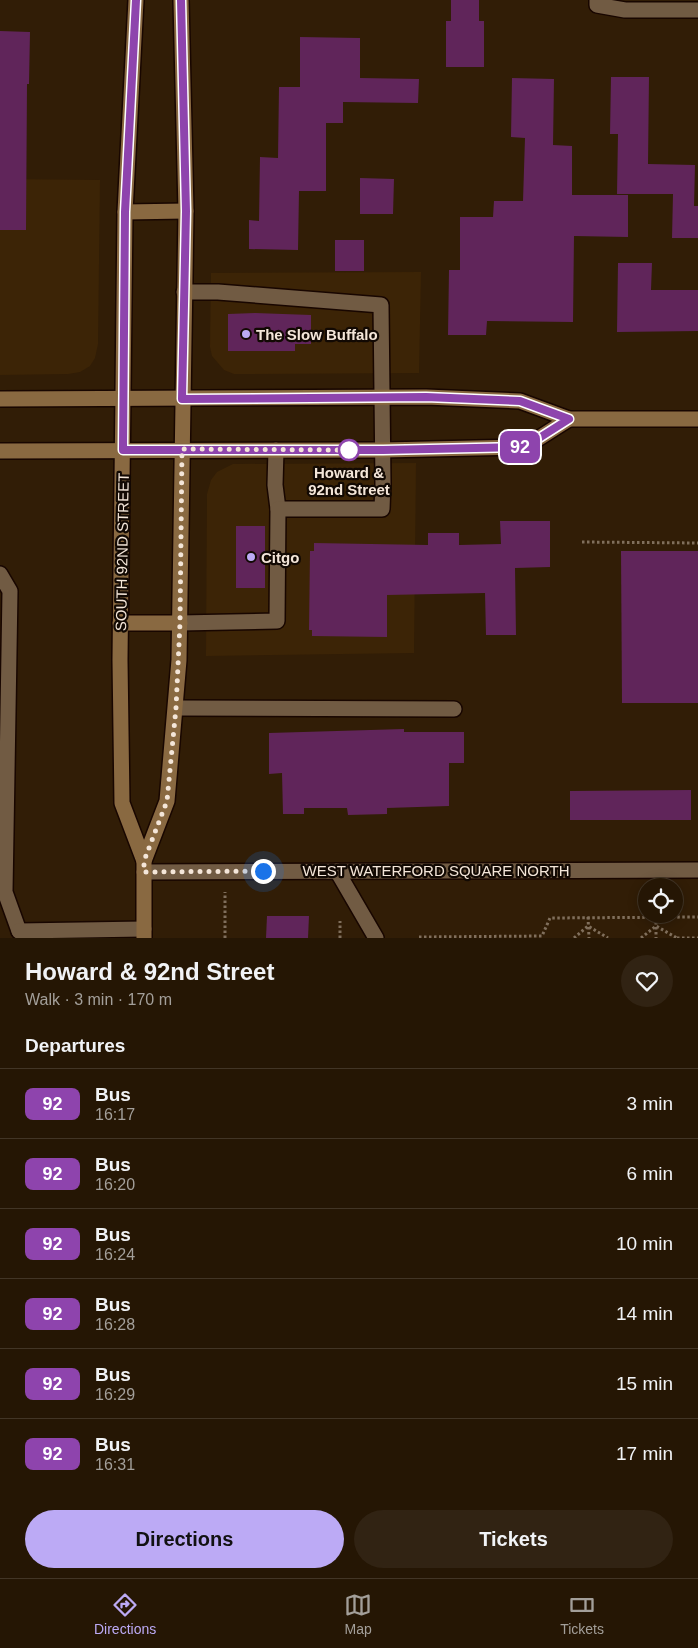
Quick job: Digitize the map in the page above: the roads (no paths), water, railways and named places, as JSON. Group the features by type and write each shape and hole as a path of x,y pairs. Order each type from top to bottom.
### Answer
{"main road":[{"name":"SOUTH 92ND STREET","path":"136,0 125,212 120,623 122,803 144,866 144,934"},
{"name":"SOUTH 92ND STREET","path":"144,866 167,801 176,708 180,623 186,211 181,0"},
{"path":"125,212 186,211"},
{"path":"0,400 383,397 520,401 569,419 698,419"},
{"path":"0,450 383,450 525,447 569,419"},
{"path":"120,623 180,623"}],"street":[{"path":"597,3 625,10 698,10"},
{"path":"184,292 218,292 381,305 383,397 382,509 278,509"},
{"path":"180,623 277,621 278,509 275,485 276,450"},
{"path":"0,574 10,591 5,892 16,935 144,934"},
{"path":"176,708 454,709"},
{"name":"WEST WATERFORD SQUARE NORTH","path":"144,866 226,871 698,870"},
{"path":"337,871 376,938"}],"place":[{"name":"The Slow Buffalo","path":"246,334"},
{"name":"Howard & 92nd Street","path":"349,450"},
{"name":"Citgo","path":"251,557"}]}
